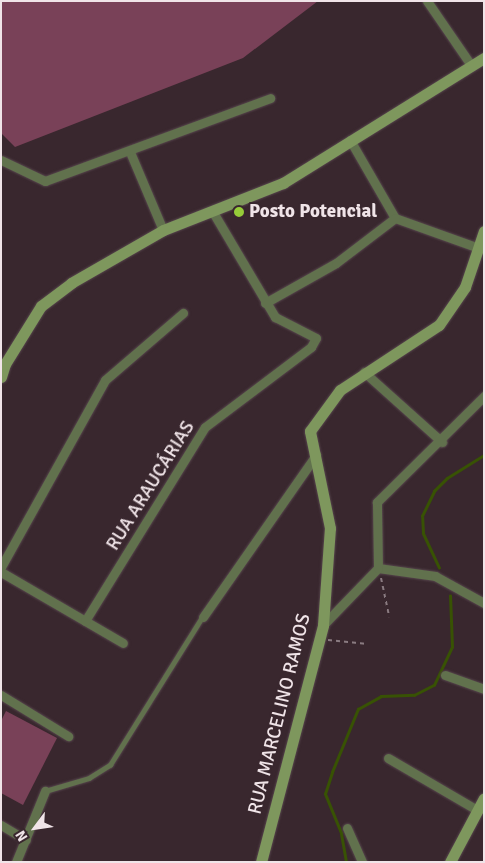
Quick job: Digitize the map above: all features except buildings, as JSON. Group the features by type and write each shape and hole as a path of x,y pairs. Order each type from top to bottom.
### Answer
{"main road":[{"path":"1,377 3,364 41,306 116,254 163,230 283,183 484,58"},
{"name":"RUA MARCELINO RAMOS","path":"261,862 323,625 330,528 310,431 340,390 364,372 439,325 465,287 476,247 484,231"},
{"path":"450,862 484,798"}],"street":[{"path":"427,1 471,65"},
{"path":"1,160 46,180 130,152 270,98"},
{"path":"350,140 395,218 476,247"},
{"path":"130,152 163,230"},
{"name":"RUA ARAUCÁRIAS","path":"85,621 205,427 311,347 316,338 308,330 275,317 213,212"},
{"path":"265,303 336,263 395,218"},
{"path":"1,566 105,380 184,313"},
{"path":"364,372 442,442"},
{"path":"323,625 378,568 377,502 442,442 484,396"},
{"path":"203,617 316,455"},
{"path":"378,568 435,576 484,604"},
{"path":"1,572 123,643"},
{"path":"445,675 484,689"},
{"path":"1,695 68,736"},
{"path":"388,758 477,810"},
{"path":"16,862 45,791"},
{"path":"1,825 26,840"},
{"path":"347,828 362,862"}],"lane":[{"path":"45,791 89,778 110,765 203,617"}],"path":[{"path":"378,568 388,617"},
{"path":"322,648 334,639 368,644"}],"shaded area":[{"path":"1,1 318,1 243,58 15,147 1,133"},
{"path":"6,711 57,738 23,805 1,793 1,721"}],"waterway":[{"path":"439,568 423,533 422,516 434,491 447,478 484,455"},
{"path":"346,862 341,833 325,794 332,772 358,709 381,696 414,695 434,685 452,647 450,596"}],"place":[{"name":"Posto Potencial","path":"239,212"}]}
